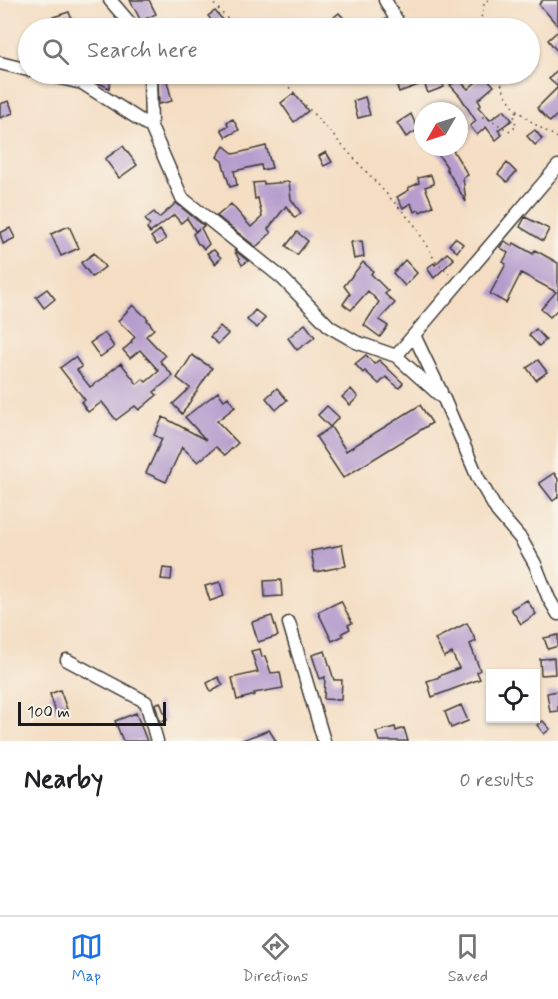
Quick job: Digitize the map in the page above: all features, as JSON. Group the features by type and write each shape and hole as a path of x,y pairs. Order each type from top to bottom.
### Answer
{"street":[{"path":"110,0 125,18"},
{"path":"385,0 396,18"},
{"path":"0,63 18,68"},
{"path":"84,84 151,128"},
{"path":"150,84 151,128 182,198 282,278 330,327 356,342 396,356 444,399"},
{"path":"396,356 558,166"},
{"path":"414,335 478,478 497,511 521,539 536,564 558,614"},
{"path":"289,623 324,741"},
{"path":"67,660 146,702 157,741"}],"path":[{"path":"210,0 227,18"},
{"path":"481,18 484,4 489,0"},
{"path":"286,84 414,224 436,262 458,283"},
{"path":"502,84 506,94 518,110 534,124 558,138"},
{"path":"483,117 494,119 511,131 516,126 514,114 518,110"}],"building":[{"path":"130,0 149,0 156,14 147,18 139,18"},
{"path":"543,0 558,0 558,26 539,4"},
{"path":"215,11 221,18 210,18 208,16"},
{"path":"69,12 71,18 50,18"},
{"path":"339,13 344,18 333,18"},
{"path":"558,31 558,52 548,40"},
{"path":"558,69 558,87 549,79"},
{"path":"158,84 168,84 172,101 159,104"},
{"path":"396,84 421,84 399,92"},
{"path":"424,84 443,84 444,87 428,93"},
{"path":"463,84 468,89 474,84 492,84 494,86 478,100 481,105 478,107 490,120 504,110 512,120 498,130 502,135 496,140 486,127 477,135 470,126 476,121 468,108 468,102 464,102 450,85"},
{"path":"558,87 558,114 550,122 537,108"},
{"path":"294,93 308,111 294,122 281,103"},
{"path":"365,97 370,115 358,118 353,101"},
{"path":"9,101 13,113 0,118 0,104"},
{"path":"411,114 414,121 414,132 406,137 397,123"},
{"path":"233,119 239,130 226,137 221,129 228,126 227,122"},
{"path":"535,130 542,139 535,145 527,136"},
{"path":"123,146 137,165 119,178 105,159"},
{"path":"224,146 234,154 266,146 272,168 262,170 261,165 234,171 237,185 230,187 222,161 217,157"},
{"path":"326,152 332,162 324,166 319,156"},
{"path":"439,156 456,156 468,175 463,178 466,202 446,168"},
{"path":"507,163 516,172 507,182 498,174"},
{"path":"431,175 434,184 425,187 433,206 420,212 419,210 414,212 411,203 403,208 397,197 419,183 418,178"},
{"path":"264,182 264,184 289,182 291,199 301,213 295,218 286,206 268,229 271,233 256,247 217,216 231,204 251,227 262,217 258,198 255,199 253,183"},
{"path":"176,203 204,226 201,228 209,244 204,249 198,244 193,234 199,229 195,231 187,218 181,223 174,215 150,233 147,228 150,225 145,219 154,212 159,218"},
{"path":"525,217 549,229 543,241 520,227"},
{"path":"69,226 79,248 61,256 51,234"},
{"path":"10,228 15,238 3,244 0,233"},
{"path":"160,230 166,239 157,245 151,237"},
{"path":"297,232 308,241 297,255 286,246"},
{"path":"455,238 463,244 457,252 449,245"},
{"path":"362,241 364,257 354,259 351,242"},
{"path":"505,241 512,246 514,243 533,254 535,250 558,263 558,309 550,317 541,309 556,292 521,273 506,303 490,294 506,264 503,262 508,253 500,247"},
{"path":"214,250 221,258 215,264 207,253"},
{"path":"234,250 248,261 242,265"},
{"path":"94,253 105,267 92,277 81,263"},
{"path":"447,253 454,259 434,278 427,268 434,263 435,265"},
{"path":"405,260 417,273 405,286 393,273"},
{"path":"363,262 388,291 385,294 395,303 379,320 388,326 380,337 364,325 379,302 368,291 351,310 343,304 350,294 344,286"},
{"path":"47,289 55,299 44,308 36,297"},
{"path":"133,305 148,319 154,329 146,336 165,356 160,361 173,376 154,392 157,395 139,410 135,406 116,420 102,402 88,412 81,402 85,400 60,368 75,357 82,367 77,370 90,387 121,363 137,384 143,379 146,382 159,371 140,350 130,358 123,350 135,337 118,321"},
{"path":"255,310 265,318 257,328 247,320"},
{"path":"305,324 315,337 297,350 288,338"},
{"path":"220,326 228,334 218,344 210,337"},
{"path":"536,329 546,340 539,346 529,335"},
{"path":"105,333 114,347 100,357 90,343"},
{"path":"192,355 212,368 182,414 173,404 190,388 177,378"},
{"path":"366,355 374,364 379,360 403,383 399,388 386,377 379,384 365,371 363,373 355,364"},
{"path":"538,360 547,372 536,380 527,368"},
{"path":"277,388 287,400 276,410 266,398"},
{"path":"351,389 358,397 350,405 342,397"},
{"path":"218,392 224,400 228,397 235,407 217,421 238,443 225,455 216,447 198,462 182,447 166,482 146,473 162,439 154,435 163,417 206,440 185,417"},
{"path":"420,405 432,423 343,478 316,437 331,427 346,451"},
{"path":"327,406 339,417 330,427 318,415"},
{"path":"554,473 558,479 558,497 553,501 539,483"},
{"path":"342,545 346,566 315,572 311,551"},
{"path":"163,568 172,569 171,580 161,579"},
{"path":"281,580 282,596 265,597 264,581"},
{"path":"220,582 224,596 210,601 205,586"},
{"path":"527,600 536,614 521,624 511,609"},
{"path":"341,601 352,623 348,625 350,629 342,633 343,636 332,641 318,612"},
{"path":"272,616 278,636 258,642 252,622"},
{"path":"467,623 476,641 470,644 480,670 477,672 480,679 432,697 427,681 459,668 452,653 444,657 435,639"},
{"path":"558,635 558,646 548,649 544,638"},
{"path":"260,649 271,673 280,672 283,688 254,693 255,695 237,700 232,678 258,672 251,651"},
{"path":"325,651 334,680 342,680 341,700 324,699 325,677 320,679 312,655"},
{"path":"554,658 555,674 541,675 540,659"},
{"path":"218,677 223,685 211,692 207,683"},
{"path":"60,690 67,709 56,713 50,694"},
{"path":"558,691 558,711 550,712 547,693"},
{"path":"160,702 167,720 160,722 155,704"},
{"path":"461,705 468,721 451,728 445,712"},
{"path":"136,713 147,741 123,741 115,721"},
{"path":"543,721 550,729 544,734 537,725"},
{"path":"395,727 396,731 404,728 408,741 379,741 376,732"},
{"path":"269,730 276,741 242,741 242,740"}]}
